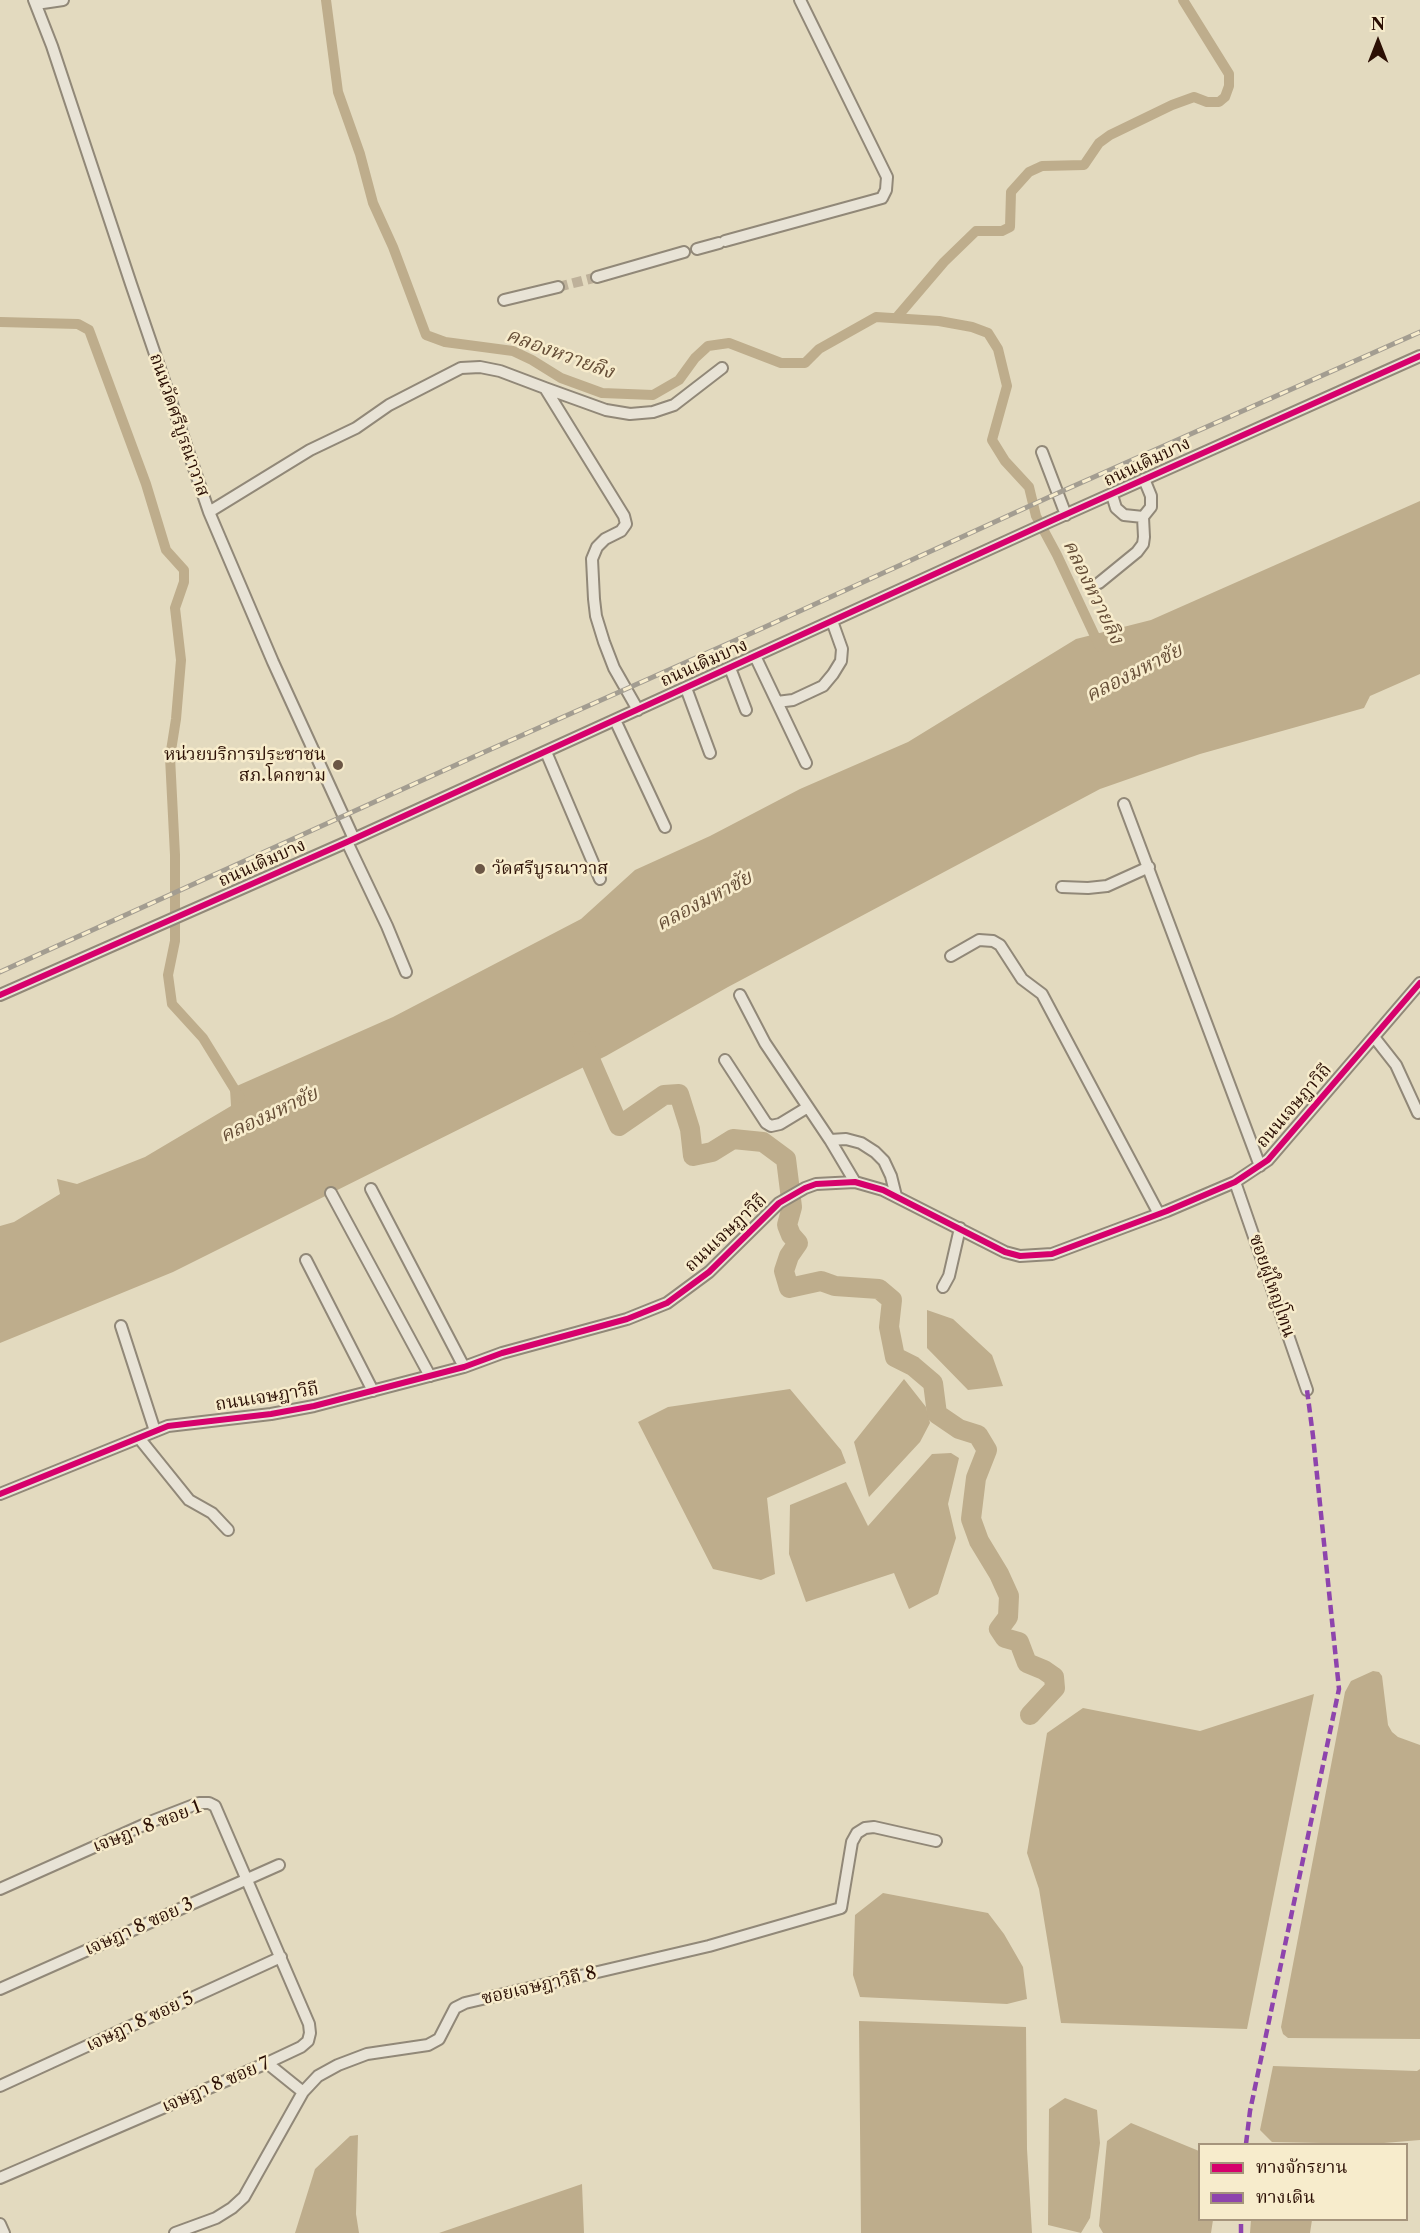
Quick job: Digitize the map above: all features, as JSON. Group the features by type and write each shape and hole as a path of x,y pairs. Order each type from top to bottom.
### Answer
{"street":[{"path":"35,2 63,0"},
{"path":"697,249 882,198 886,190 887,177 800,0"},
{"name":"ถนนวัดศรีบูรณาวาส","path":"35,2 52,46 130,284 209,512 406,972"},
{"path":"597,277 684,252"},
{"path":"504,300 558,286"},
{"name":"ถนนเดิมบาง","path":"0,995 350,841 1051,521 1420,356"},
{"path":"209,512 310,450 356,428 389,405 461,368 480,367 500,371 606,410 630,414 653,412 674,405 722,368"},
{"path":"545,388 627,524 621,531 605,539 597,548 592,559 594,598 596,616 614,668 638,710"},
{"path":"1042,452 1066,515"},
{"path":"1099,583 1137,552 1143,544 1143,517 1151,507 1151,496 1144,479"},
{"path":"1112,495 1116,508 1124,515 1143,517"},
{"path":"777,702 793,700 823,686 842,661 842,649 832,621"},
{"path":"755,656 806,763"},
{"path":"730,668 746,710"},
{"path":"686,688 710,753"},
{"path":"615,720 665,827"},
{"path":"546,752 600,879"},
{"path":"1124,804 1260,1166"},
{"path":"1062,887 1107,886 1149,867"},
{"path":"951,956 979,940 993,941 1000,945 1022,979 1042,994 1159,1214"},
{"name":"ถนนเจษฎาวิถี","path":"0,1494 156,1431 182,1424 286,1412 464,1367 502,1353 627,1319 667,1303 709,1272 784,1200 805,1188 830,1182 855,1182 883,1190 1005,1252 1020,1256 1052,1254 1159,1214 1235,1182 1260,1166 1275,1154 1420,983"},
{"path":"740,995 765,1043 830,1140 855,1182"},
{"path":"1374,1038 1396,1065 1418,1113"},
{"path":"725,1060 766,1123 771,1126 780,1124 808,1107"},
{"path":"830,1140 854,1141 875,1152 884,1161 896,1196"},
{"name":"ซอยผู้ใหญ่โทน","path":"1235,1182 1306,1390"},
{"path":"372,1189 464,1367"},
{"path":"331,1193 430,1376"},
{"path":"943,1287 949,1276 960,1228"},
{"path":"306,1260 373,1391"},
{"path":"121,1326 156,1431"},
{"path":"139,1438 189,1500 212,1513 228,1530"},
{"name":"เจษฎา 8 ซอย 1","path":"0,1889 150,1822 199,1803 209,1803 215,1806 263,1918"},
{"name":"ซอยเจษฎาวิถี 8","path":"175,2233 216,2218 244,2197 303,2092 318,2076 338,2065 367,2054 428,2045 439,2039 455,2008 465,2003 709,1946 841,1908 852,1842 857,1833 865,1828 874,1827 936,1841"},
{"name":"เจษฎา 8 ซอย 3","path":"0,1989 279,1865"},
{"name":"เจษฎา 8 ซอย 7","path":"0,2178 267,2063 301,2047 308,2041 309,2024 263,1918"},
{"name":"เจษฎา 8 ซอย 5","path":"0,2086 281,1957"},
{"path":"267,2063 303,2092"},
{"path":"0,2224 4,2233"}],"water":[{"name":"คลองมหาชัย","path":"1420,501 1420,674 1370,696 1364,708 1200,754 1100,789 728,987 606,1056 173,1272 0,1343 0,1226 14,1222 60,1194 57,1179 77,1184 145,1157 231,1106 230,1089 393,1017 581,919 635,870 710,836 800,789 908,742 1076,639 1151,620"},
{"path":"927,1310 953,1319 992,1355 1003,1386 968,1390 927,1348"},
{"path":"904,1379 926,1407 930,1423 920,1442 869,1497 854,1442"},
{"path":"790,1389 841,1450 846,1463 767,1498 775,1574 761,1580 713,1569 638,1422 668,1407"},
{"path":"951,1453 959,1458 948,1504 956,1538 938,1594 909,1609 894,1573 806,1602 789,1554 790,1505 846,1482 868,1526 932,1454"},
{"path":"1373,1671 1379,1672 1382,1676 1388,1725 1392,1732 1398,1737 1420,1745 1420,2039 1288,2038 1283,2034 1281,2027 1345,1692 1351,1681"},
{"path":"1314,1694 1247,2029 1061,2023 1039,1889 1027,1853 1047,1733 1083,1708 1200,1731"},
{"path":"883,1893 988,1913 1004,1934 1023,1967 1027,1999 1007,2004 860,1997 853,1975 855,1915"},
{"path":"859,2021 1026,2027 1027,2149 1032,2233 861,2233"},
{"path":"1273,2066 1417,2071 1420,2069 1420,2140 1384,2143 1272,2142 1260,2130"},
{"path":"1065,2098 1097,2110 1100,2143 1090,2218 1081,2233 1048,2225 1049,2109"},
{"path":"1131,2123 1198,2151 1198,2221 1213,2221 1211,2233 1103,2233 1099,2226 1107,2141"},
{"path":"358,2135 356,2214 359,2233 295,2233 315,2169 350,2136"},
{"path":"582,2184 584,2233 439,2233"},
{"path":"1251,2221 1312,2221 1310,2233 1250,2233"}],"waterway":[{"name":"คลองหวายลิง","path":"326,0 338,92 360,154 373,203 393,247 426,335 445,342 513,351 561,378 602,393 653,395 679,380 695,358 708,346 729,343 781,363 805,363 819,349 876,317 939,321 972,327 988,333 998,349 1007,386 992,440 1005,461 1029,487 1036,516 1100,647"},
{"path":"897,317 944,262 976,231 1002,231 1010,227 1011,192 1029,172 1042,166 1084,165 1099,143 1110,135 1172,105 1194,97 1207,102 1219,102 1225,97 1229,86 1229,74 1183,0"},
{"path":"0,322 78,324 89,330 146,484 166,550 184,570 184,582 175,608 181,660 170,757 175,855 175,941 168,975 172,1004 203,1038 240,1098"},
{"path":"582,1041 619,1126 664,1095 679,1094 690,1129 693,1156 712,1152 733,1139 763,1142 786,1159 792,1207 787,1225 791,1235 798,1243 789,1256 784,1271 789,1288 821,1281 835,1286 879,1289 892,1300 889,1327 895,1357 913,1366 933,1383 937,1414 959,1429 978,1435 987,1450 976,1478 971,1519 979,1541 1009,1596 1008,1617 999,1629 1005,1638 1019,1642 1027,1663 1054,1677 1055,1688 1030,1715"}],"tunnel":[{"path":"558,287 597,277"}],"railway":[{"path":"0,972 1058,493 1420,332"}],"marked path":[{"path":"1246,2143 1250,2111 1339,1689 1307,1390"},
{"path":"1241,2221 1241,2233"}],"cycle path":[{"path":"0,995 347,842 1051,521 1420,356"},
{"path":"0,1494 168,1426 271,1414 314,1406 464,1367 502,1353 627,1319 667,1303 709,1272 779,1203 816,1184 855,1182 883,1190 1005,1252 1020,1256 1052,1254 1167,1211 1235,1182 1268,1160 1420,983"}],"place":[{"name":"หน่วยบริการประชาชน สภ.โคกขาม","path":"338,765"},
{"name":"วัดศรีบูรณาวาส","path":"480,869"}]}
